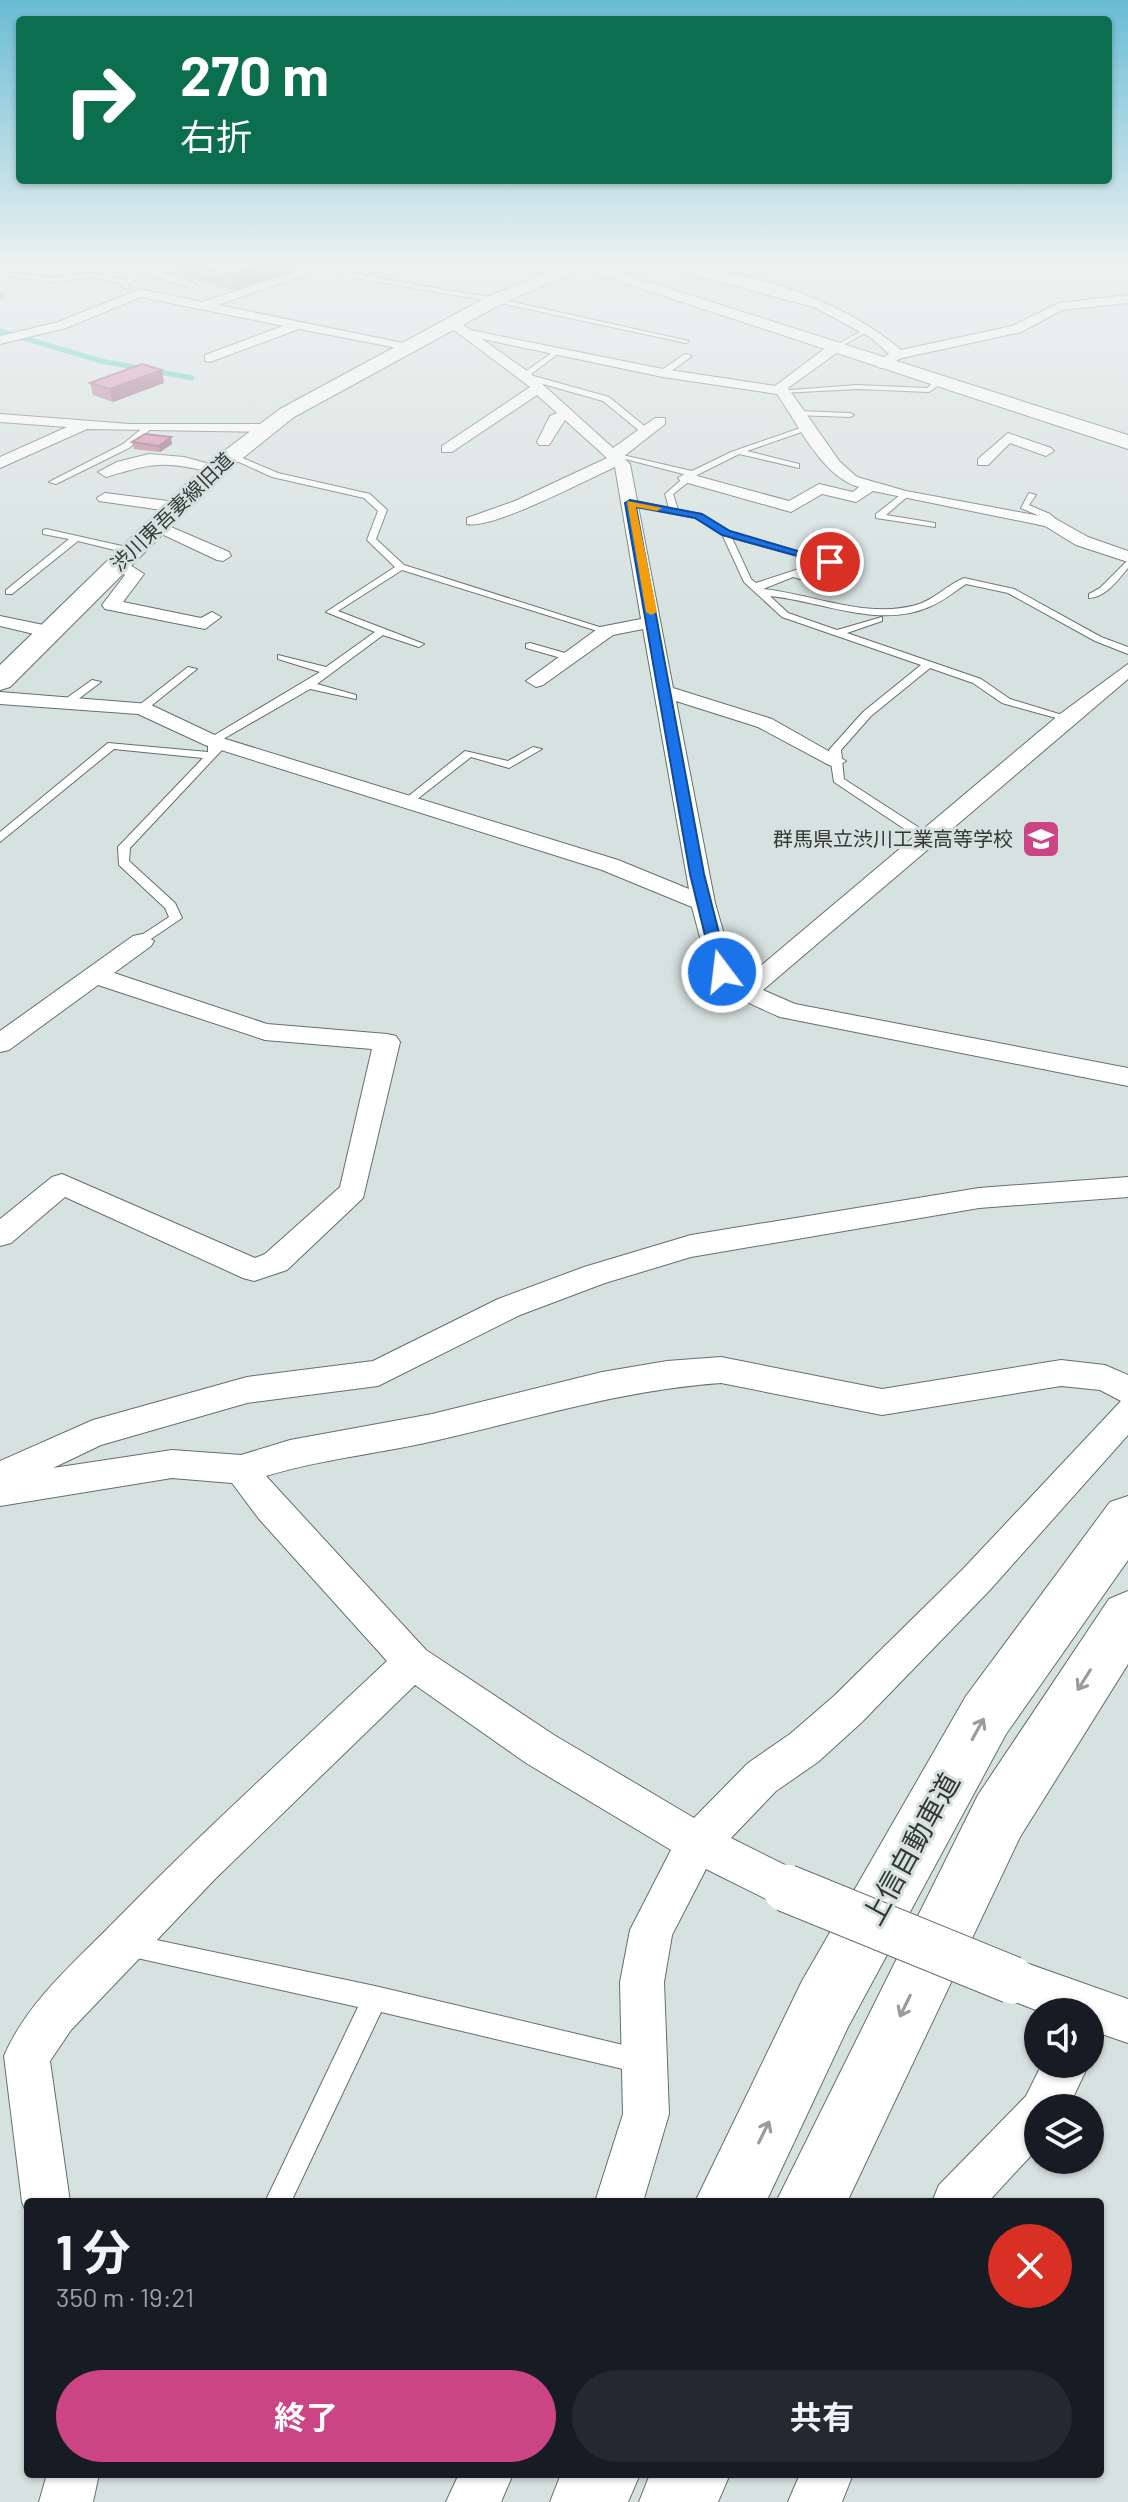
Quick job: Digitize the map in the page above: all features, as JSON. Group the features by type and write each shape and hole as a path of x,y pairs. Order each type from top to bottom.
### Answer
{"main road":[{"name":"渋川東吾妻線旧道","path":"0,681 223,461 287,413 345,382"},
{"path":"938,383 1128,442"},
{"name":"上信自動車道","path":"732,2198 825,2004 986,1715 1128,1518"},
{"path":"813,2198 999,1816 1128,1616"},
{"path":"589,2502 599,2478"},
{"path":"678,2502 689,2478"}],"street":[{"path":"531,382 622,464 703,903 722,972 745,992 789,1011 1128,1077"},
{"path":"721,382 782,391"},
{"path":"787,382 781,387 782,391 835,465 851,480 904,495 1050,522 1082,541 1128,560"},
{"path":"447,449 538,388"},
{"path":"237,413 255,425 267,428"},
{"path":"544,442 555,419 568,414"},
{"path":"0,418 148,428 267,428"},
{"path":"983,462 1008,437 1053,418"},
{"path":"473,521 521,504 611,463 614,455 660,421"},
{"path":"0,463 84,424"},
{"path":"1008,437 1046,451"},
{"path":"106,472 140,457 223,461"},
{"path":"690,476 791,507 819,489 856,497 870,486"},
{"path":"105,498 176,507"},
{"path":"157,526 223,556"},
{"path":"125,557 135,574 111,605 205,624 212,617"},
{"path":"0,621 51,632"},
{"path":"536,681 607,631 653,622"},
{"path":"745,992 1067,718 1128,670"},
{"path":"666,692 765,723 836,761"},
{"path":"0,698 142,708 211,748 407,802 610,865 703,903"},
{"path":"0,1044 142,941"},
{"path":"0,1235 62,1184 254,1270 276,1262 353,1191 387,1042 265,1032 95,975"},
{"path":"0,1477 93,1434 247,1390 378,1373 509,1307 595,1275 691,1246 979,1198 1128,1187"},
{"path":"0,1491 172,1464 241,1469 290,1454 432,1428 602,1385 667,1374 721,1370 882,1402 1061,1373 1105,1378 1128,1390"},
{"path":"620,2198 646,2114 642,1982 651,1930 698,1843 762,1777 804,1748 848,1709 976,1580 1128,1412"},
{"path":"241,1469 271,1508 413,1662 540,1749 698,1843 786,1888 1054,1998"},
{"path":"45,2198 27,2056 55,2014 200,1864 413,1662"},
{"path":"1104,2014 1128,2021"},
{"path":"960,2198 1024,2129"},
{"path":"66,2502 72,2478"},
{"path":"473,2502 485,2478"},
{"path":"815,2502 825,2478"}],"lane":[{"path":"545,382 606,399 645,431"},
{"path":"782,391 857,387 929,390 938,383"},
{"path":"798,413 850,415"},
{"path":"53,482 126,446 148,428"},
{"path":"674,511 669,494 690,476 751,445 809,428"},
{"path":"740,452 796,466"},
{"path":"614,455 690,476"},
{"path":"223,461 367,496 383,510 371,540 401,567 607,631"},
{"path":"904,495 879,516 932,525"},
{"path":"1032,495 1024,506 1047,516 1064,531"},
{"path":"630,503 698,516 726,533 830,562 758,590"},
{"path":"46,532 76,538 125,557"},
{"path":"726,533 747,580 785,615 977,681 1006,701 1067,718"},
{"path":"9,592 76,538"},
{"path":"1092,596 1103,590 1128,560"},
{"path":"401,567 331,612 419,644"},
{"path":"795,575 832,587"},
{"path":"758,590 791,593 840,608 897,610 921,607 964,581 1011,591 1098,639 1128,651"},
{"path":"837,633 879,619"},
{"path":"142,941 176,918 171,906 123,862 124,847 211,748 309,685 382,631"},
{"path":"530,646 568,657"},
{"path":"282,657 328,671"},
{"path":"928,839 838,780 835,750 867,714 929,664"},
{"path":"142,708 192,669"},
{"path":"65,704 96,682"},
{"path":"309,685 352,697"},
{"path":"0,838 112,745 211,748"},
{"path":"407,802 469,753 509,765 537,749"},
{"path":"123,1944 375,1998 646,2063"},
{"path":"280,2198 375,1998"}],"building":[{"path":"93,382 130,382 110,389 90,383"},
{"path":"145,434 171,437 159,446 132,442"}],"slow traffic":[{"path":"651,612 630,503 657,508"}],"place":[{"name":"群馬県立渋川工業高等学校","path":"1041,839"}],"route":[{"path":"722,972 691,844 678,757 630,503 698,516 726,533 830,562"}]}
